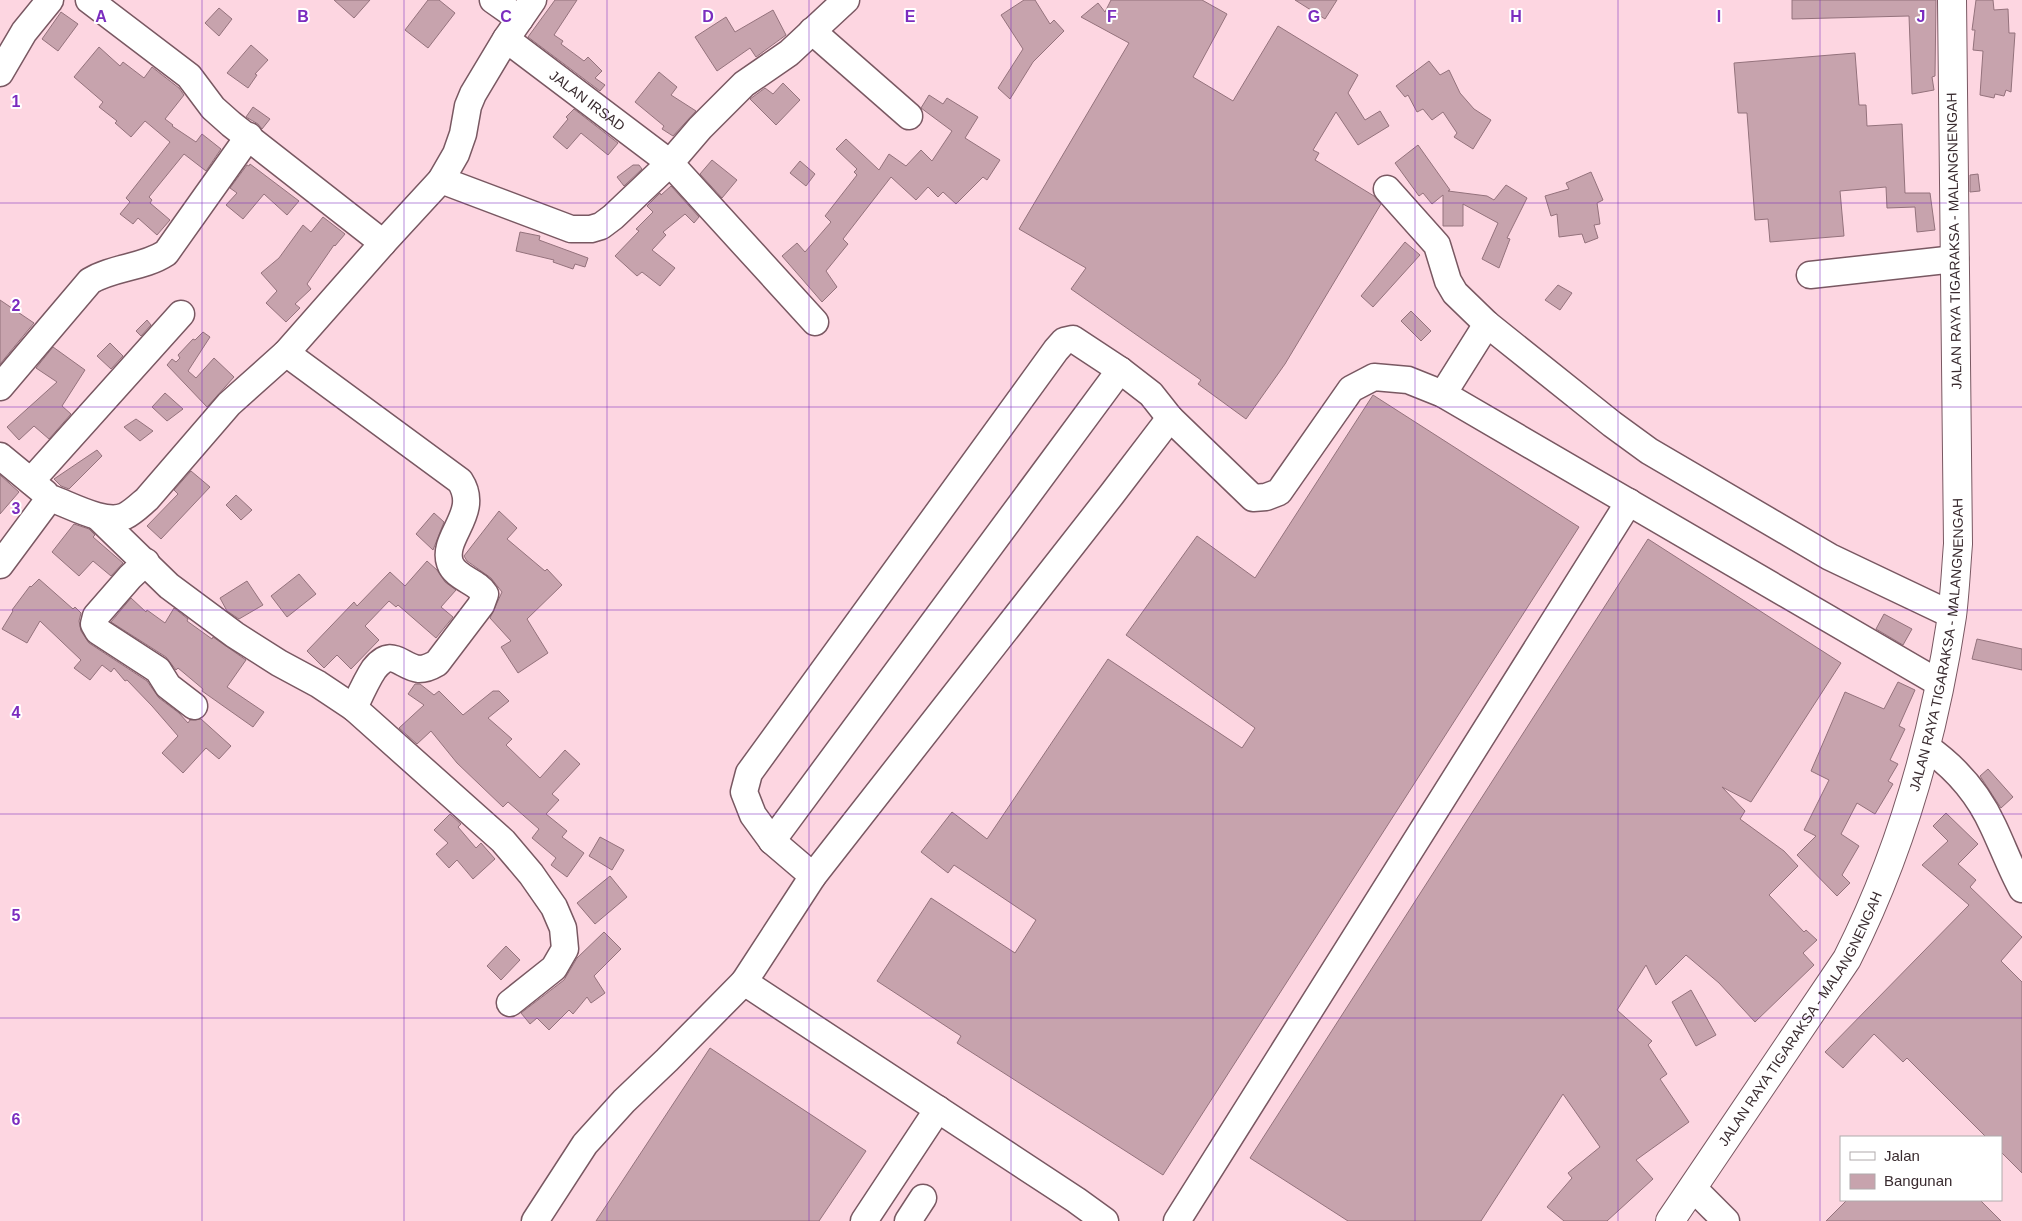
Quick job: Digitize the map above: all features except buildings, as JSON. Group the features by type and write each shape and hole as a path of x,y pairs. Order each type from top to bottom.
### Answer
{"main road":[{"name":"JALAN RAYA TIGARAKSA - MALANGNENGAH","path":"1670,1221 1847,959 1870,912 1896,850 1926,747 1952,615 1958,544 1952,0"}],"street":[{"path":"0,73 24,32 50,0"},
{"path":"89,0 189,76 213,108 383,243"},
{"name":"JALAN IRSAD","path":"493,0 520,19 670,163 815,322"},
{"path":"441,180 571,229 591,229 602,226 613,218 670,163 700,128 744,84 789,53 846,0"},
{"path":"0,456 53,500 98,517 124,517 147,499 229,404 286,353 441,180 456,154 463,134 468,106 473,94 520,19"},
{"path":"812,32 909,116"},
{"path":"0,387 90,281 100,276 154,260 166,253 249,136"},
{"path":"1386,190 1437,245 1448,281 1455,293 1487,324 1612,424 1649,451 1830,557 1952,615"},
{"path":"1810,275 1955,258"},
{"path":"31,482 181,314"},
{"path":"1443,394 1487,324"},
{"path":"813,876 772,840 753,815 744,792 749,773 1056,350 1064,341 1073,339 1120,370 1151,394 1170,418 1253,498 1266,497 1279,492 1351,389 1374,377 1408,380 1443,394 1939,682"},
{"path":"286,353 460,481 465,488 467,501 464,514 450,548 449,560 455,571 482,589 485,594 481,605 437,663 430,668 417,669 398,659 388,659 374,669 354,708"},
{"path":"772,840 1120,370"},
{"path":"535,1221 585,1144 624,1101 744,982 813,876 1170,418"},
{"path":"0,565 46,503 53,500"},
{"path":"1177,1221 1629,502"},
{"path":"98,517 169,586 234,635 279,663 318,684 354,708 503,841 531,874 554,907 565,939 565,949 554,968 510,1003"},
{"path":"146,562 130,577 96,616 94,624 98,631 158,670 168,686 194,706"},
{"path":"1926,747 1947,762 1964,780 1992,823 2022,889"},
{"path":"744,982 1076,1200 1105,1221"},
{"path":"864,1221 938,1110"},
{"path":"1694,1188 1726,1221"},
{"path":"908,1221 923,1198"}]}
